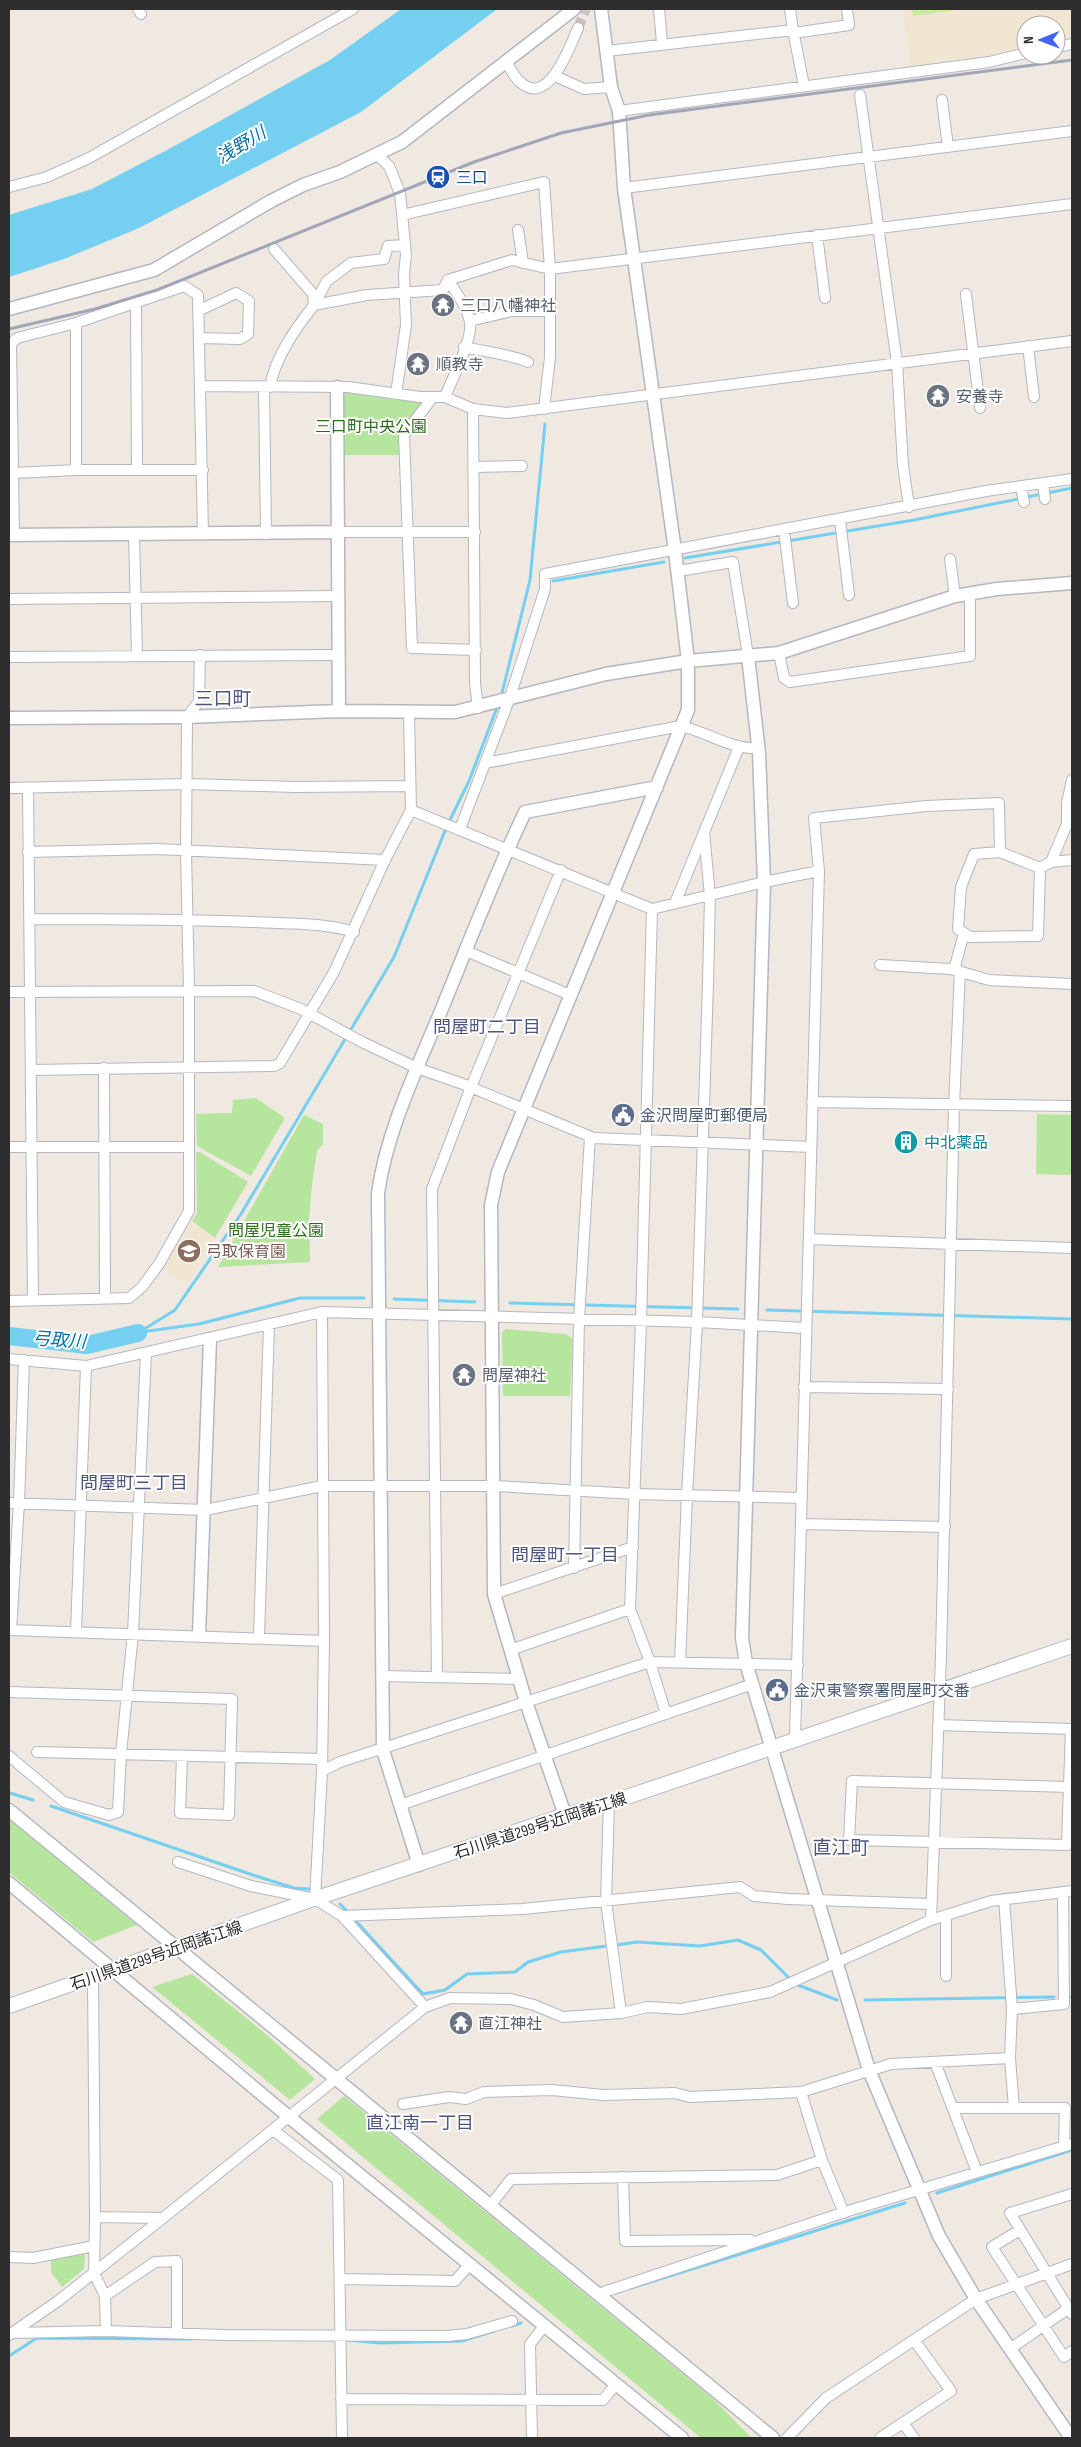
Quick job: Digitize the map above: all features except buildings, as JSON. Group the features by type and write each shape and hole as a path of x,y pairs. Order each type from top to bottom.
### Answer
{"main road":[{"name":"石川県道299号近岡諸江線","path":"9,2006 315,1899 565,1815 610,1802 1072,1646"}],"street":[{"path":"9,187 47,177 89,158 353,9"},
{"path":"9,309 154,270 270,201 303,185 378,156 402,142 574,9"},
{"path":"565,1815 526,1702 494,1594 491,1205 498,1172 688,710 688,661 678,571 652,393 636,258 624,188 618,111 611,86 601,9"},
{"path":"659,9 662,43"},
{"path":"790,9 804,86"},
{"path":"607,51 662,43 794,32 848,25 847,9"},
{"path":"506,62 520,82 527,87 544,86 555,76 578,28"},
{"path":"618,111 989,62 1016,55"},
{"path":"555,76 584,89 611,86"},
{"path":"860,95 897,363 903,465 909,507"},
{"path":"942,100 948,147"},
{"path":"624,188 1072,131"},
{"path":"378,156 389,166 400,193 405,246 406,325 396,394"},
{"path":"402,215 544,182 550,269 550,357 544,409"},
{"path":"448,280 512,260 550,269 1072,204"},
{"path":"518,230 523,263"},
{"path":"817,235 825,298"},
{"path":"266,534 267,387 273,369 297,326 314,304 327,281 351,263 384,259 388,246 405,246"},
{"path":"274,249 313,294 314,304"},
{"path":"314,304 367,295 444,290 448,280"},
{"path":"444,396 470,333 470,322 458,295 448,280"},
{"path":"202,534 203,470 198,295 184,286 76,323 17,338 11,344 10,388 14,473 12,535 266,534 338,532 475,532"},
{"path":"198,312 236,293 250,301 248,334 240,339 199,338"},
{"path":"966,294 980,408"},
{"path":"136,304 138,469"},
{"path":"470,322 512,312 550,311"},
{"path":"76,323 76,470"},
{"path":"200,386 337,387 396,394 444,396 473,410 508,413 1072,340"},
{"path":"1028,346 1034,396"},
{"path":"464,347 502,356 510,354 528,362"},
{"path":"337,387 339,711"},
{"path":"433,397 404,435 412,648 476,650"},
{"path":"473,410 475,683 478,708"},
{"path":"474,467 522,466"},
{"path":"14,473 138,469 203,470"},
{"path":"458,828 485,763 507,700 545,588 545,574 675,551 785,537 841,527 909,507 986,491 1044,490 1072,479"},
{"path":"1022,489 1024,502"},
{"path":"841,527 848,594"},
{"path":"134,534 134,598 137,655"},
{"path":"785,537 793,603"},
{"path":"950,559 955,596"},
{"path":"678,571 733,562 748,656 758,748 764,882 742,1638 746,1663 838,1961 869,2070 939,2236 976,2299 1071,2438"},
{"path":"9,718 188,717 339,711 455,712 478,708 606,674 688,661 779,653 955,596 1072,583"},
{"path":"779,653 784,678 790,682 970,656 970,593"},
{"path":"9,599 339,596"},
{"path":"9,657 137,655 339,656"},
{"path":"9,1301 130,1298 159,1264 189,1211 189,990 186,850 188,717 199,701 200,656"},
{"path":"32,1070 274,1066 280,1063 310,1013 354,932 385,860 412,810 409,712"},
{"path":"485,763 681,726 700,731 743,749 758,748"},
{"path":"675,903 738,747"},
{"path":"1051,862 1067,824 1067,803 1072,780"},
{"path":"9,788 187,784 295,787 410,786"},
{"path":"418,1865 382,1750 378,1193 382,1165 417,1068 508,848 526,812 657,787"},
{"path":"28,788 33,1300"},
{"path":"795,1739 819,871 814,818 888,810 999,803 1000,852"},
{"path":"412,810 652,909 819,871"},
{"path":"680,1663 686,1495 697,1319 710,896 704,832"},
{"path":"28,852 186,850 385,860"},
{"path":"1000,852 1040,868 1038,936 970,937 958,929 961,888 974,854 1000,852"},
{"path":"1040,868 1051,862 1072,860"},
{"path":"438,1677 432,1189 471,1088 561,870"},
{"path":"652,909 641,1322 630,1609 650,1662 666,1714"},
{"path":"29,919 188,919 303,924 340,928 354,932"},
{"path":"931,1920 945,1527 957,970 964,933"},
{"path":"466,951 570,995"},
{"path":"880,965 957,970 989,980 1072,984"},
{"path":"9,992 254,991 310,1013 342,1032 417,1068 590,1137 645,1141 812,1147"},
{"path":"104,1068 105,1300"},
{"path":"812,1102 954,1106 1072,1106"},
{"path":"574,1568 579,1316 590,1137"},
{"path":"9,1147 189,1147"},
{"path":"809,1239 1072,1248"},
{"path":"315,1899 322,1771 324,1641 322,1312"},
{"path":"9,1359 86,1366 322,1312 378,1316 579,1316 641,1322 697,1319 750,1325 805,1328"},
{"path":"259,1638 269,1324"},
{"path":"199,1635 210,1339"},
{"path":"9,1756 64,1802 109,1815 118,1812 121,1754 133,1633 146,1353"},
{"path":"24,1360 14,1503 10,1630 199,1635 324,1641"},
{"path":"76,1632 83,1505 86,1366"},
{"path":"804,1387 948,1389"},
{"path":"14,1503 205,1510 265,1496 322,1486 494,1486 635,1494 802,1498"},
{"path":"801,1524 945,1527"},
{"path":"494,1594 633,1547"},
{"path":"510,1650 630,1609"},
{"path":"322,1771 340,1762 650,1662 798,1665"},
{"path":"382,1676 519,1679"},
{"path":"400,1805 753,1684"},
{"path":"9,1692 232,1699 229,1815 180,1812 182,1756"},
{"path":"938,1726 1071,1729 1071,1787 1067,1845 849,1840 852,1781 1071,1787"},
{"path":"37,1752 322,1760"},
{"path":"610,1802 606,1901 621,2013"},
{"path":"9,1810 335,2080 773,2438"},
{"path":"178,1862 251,1886 315,1899 345,1916 425,2007"},
{"path":"9,1883 289,2117 682,2438"},
{"path":"345,1916 464,1912 606,1901 740,1887 754,1896 931,1904"},
{"path":"10,2333 94,2272 163,2218 425,2007 450,1998 511,1999 534,2005 563,2017 621,2013 648,2007 681,2009 770,1992 931,1920 991,1900 1068,1892 1064,2004 1012,2002"},
{"path":"1004,1899 1012,2002 1010,2058 1014,2108"},
{"path":"946,1915 946,1976"},
{"path":"94,1977 94,2272 106,2296 106,2331"},
{"path":"403,2104 449,2097 466,2099 484,2092 552,2090 603,2095 675,2094 690,2097 801,2092 890,2064 1010,2058"},
{"path":"935,2062 977,2172"},
{"path":"801,2092 822,2160 844,2213"},
{"path":"598,2294 844,2213 1068,2145 1065,2108 953,2108"},
{"path":"273,2130 338,2180 342,2438"},
{"path":"490,2206 511,2179 777,2175 822,2160"},
{"path":"623,2177 624,2241 760,2240"},
{"path":"1010,2349 1070,2311 1010,2213 1072,2194"},
{"path":"95,2217 163,2218"},
{"path":"1020,2230 992,2247 1042,2327 1064,2357 1072,2351"},
{"path":"9,2258 33,2258 94,2246"},
{"path":"106,2296 155,2262 177,2261 177,2332"},
{"path":"340,2279 455,2281 470,2264"},
{"path":"787,2438 826,2398 976,2299 1072,2264"},
{"path":"10,2333 177,2332 341,2339 468,2334 512,2321"},
{"path":"532,2438 530,2344 545,2325"},
{"path":"880,2438 950,2391 914,2340"},
{"path":"342,2399 603,2400 616,2384"},
{"path":"903,2423 914,2438"}],"shaded area":[{"path":"903,9 1072,9 1072,41 1066,42 1066,15 1016,15 1016,51 911,68"},
{"name":"弓取保育園","path":"189,1221 214,1239 190,1280 185,1284 161,1266"}],"green space":[{"path":"912,9 963,9 913,16"},
{"name":"三口町中央公園","path":"340,393 391,399 420,399 422,406 400,432 400,455 342,455"},
{"path":"256,1098 285,1118 251,1176 197,1146 196,1114 232,1113 233,1100"},
{"path":"1037,1114 1072,1115 1072,1175 1036,1174"},
{"name":"問屋児童公園","path":"304,1115 323,1124 323,1144 317,1151 312,1185 309,1217 310,1262 218,1267"},
{"path":"196,1152 200,1152 248,1182 215,1238 192,1221 197,1213"},
{"path":"506,1329 566,1334 573,1339 570,1396 503,1396 502,1332"},
{"path":"9,1819 137,1925 93,1942 9,1872"},
{"path":"192,1974 267,2035 315,2079 290,2100 152,1987"},
{"path":"344,2096 712,2398 752,2438 701,2438 317,2119"},
{"path":"80,2251 85,2255 84,2269 62,2287 51,2272 51,2258"}],"water":[{"name":"浅野川","path":"401,9 497,9 361,112 139,228 64,259 9,277 9,215 92,189 169,149 330,60"}],"waterway":[{"path":"501,697 530,580 545,424"},
{"path":"685,558 914,520 1072,488"},
{"path":"553,581 664,562"},
{"path":"138,1333 175,1310 241,1214 394,957 447,826 469,781 498,705"},
{"path":"141,1332 199,1324 300,1298 364,1298"},
{"path":"394,1299 475,1302"},
{"path":"510,1303 738,1309"},
{"path":"767,1310 1072,1319"},
{"name":"弓取川","path":"9,1336 87,1345 138,1333"},
{"path":"10,1793 33,1800"},
{"path":"51,1806 253,1875 294,1888 310,1889"},
{"path":"340,1904 350,1914"},
{"path":"354,1919 423,1994 445,1990 467,1974 515,1972 528,1962 561,1952 607,1946"},
{"path":"616,1945 637,1942 700,1946 738,1940 761,1950 790,1979"},
{"path":"798,1985 837,2000"},
{"path":"865,2000 1054,1997"},
{"path":"937,2193 1072,2150"},
{"path":"631,2288 905,2203"},
{"path":"512,2326 521,2323"},
{"path":"347,2340 380,2343 462,2341 494,2331"},
{"path":"9,2356 37,2338 191,2339"}],"tunnel":[{"path":"578,28 586,9"}],"railway":[{"path":"9,329 95,309 157,290 474,162 561,133 649,115 1072,60"}],"place":[{"name":"三口","path":"438,177"},
{"name":"三口八幡神社","path":"443,305"},
{"name":"順教寺","path":"418,364"},
{"name":"安養寺","path":"938,396"},
{"name":"金沢問屋町郵便局","path":"623,1115"},
{"name":"中北薬品","path":"906,1142"},
{"name":"弓取保育園","path":"189,1251"},
{"name":"問屋神社","path":"464,1375"},
{"name":"金沢東警察署問屋町交番","path":"777,1690"},
{"name":"直江神社","path":"461,2023"}],"district":[{"name":"三口町","path":"223,698"},
{"name":"問屋町二丁目","path":"487,1027"},
{"name":"問屋町三丁目","path":"134,1483"},
{"name":"問屋町一丁目","path":"565,1555"},
{"name":"直江町","path":"841,1847"},
{"name":"直江南一丁目","path":"420,2123"}]}
